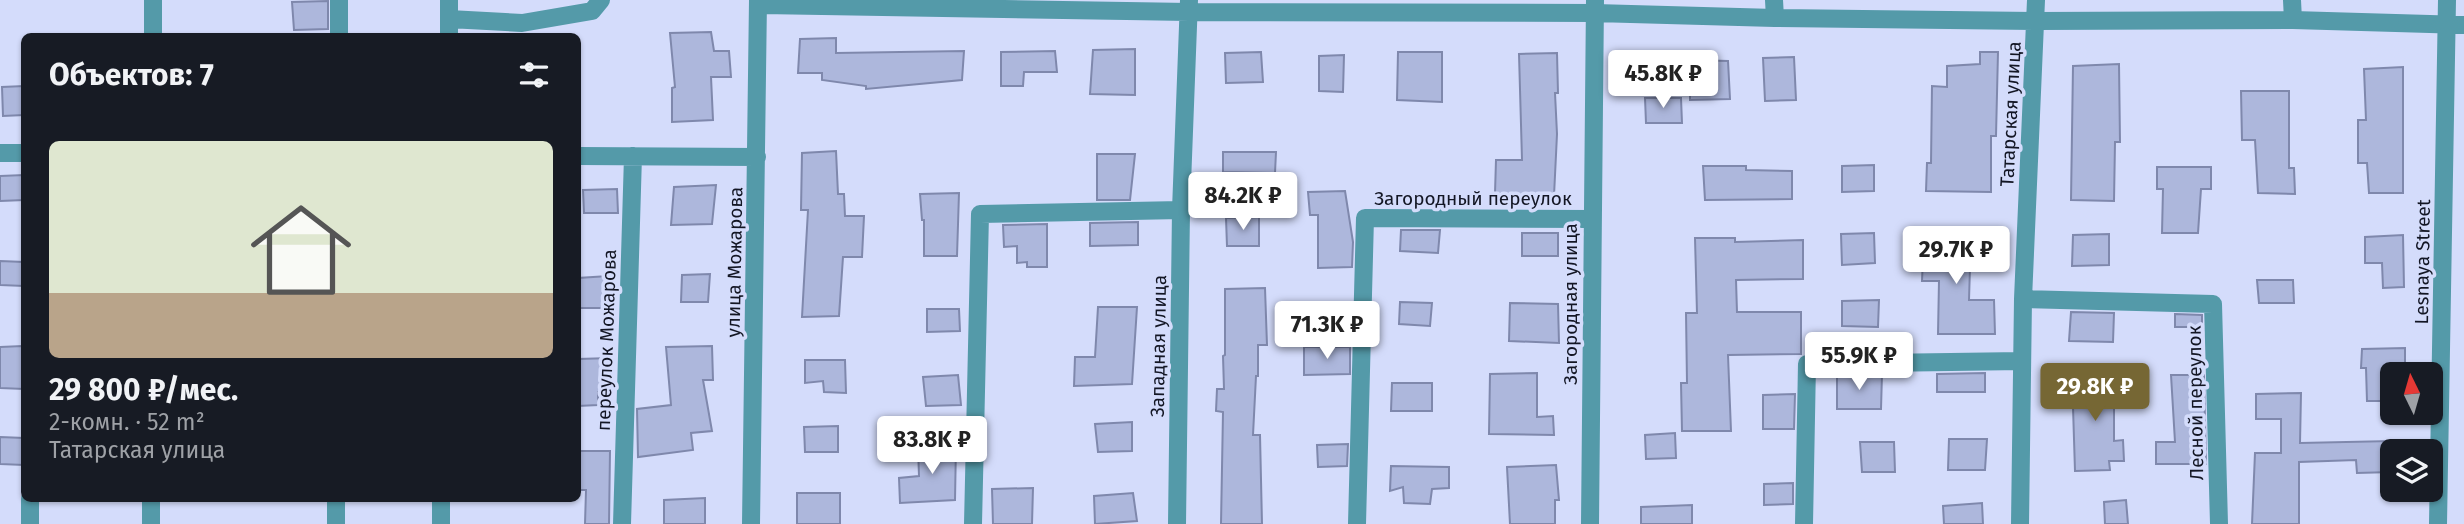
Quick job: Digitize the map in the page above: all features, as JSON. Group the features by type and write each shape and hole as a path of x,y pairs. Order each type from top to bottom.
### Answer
{"street":[{"path":"153,0 153,33"},
{"path":"339,33 340,0"},
{"path":"449,0 449,28 522,23 592,11 601,0"},
{"path":"1774,0 1775,18"},
{"name":"Татарская улица","path":"2020,524 2023,299 2035,0"},
{"path":"2292,0 2293,20"},
{"name":"Lesnaya Street","path":"2438,524 2456,25 2447,0"},
{"path":"758,3 1595,7 1775,18 2293,20 2456,25"},
{"name":"улица Можарова","path":"751,524 758,3"},
{"name":"Западная улица","path":"1177,524 1181,210 1189,6"},
{"name":"Загородная улица","path":"1590,524 1595,7"},
{"path":"0,153 21,153"},
{"path":"581,156 757,157"},
{"name":"переулок Можарова","path":"622,524 633,156"},
{"path":"973,524 980,214 1181,210"},
{"name":"Загородный переулок","path":"1357,524 1365,218 1592,219"},
{"name":"Лесной переулок","path":"2023,299 2213,304 2219,524"},
{"path":"1804,524 1807,364 2022,360"},
{"path":"30,502 30,524"},
{"path":"151,502 151,524"},
{"path":"336,502 336,524"},
{"path":"441,502 441,524"}],"building":[{"path":"328,1 328,29 294,30 292,2"},
{"path":"711,32 714,51 729,51 731,77 711,77 713,120 672,122 672,88 675,87 670,33"},
{"path":"836,38 836,53 964,51 962,80 866,89 866,86 822,80 822,73 798,73 800,39"},
{"path":"1135,49 1135,95 1090,94 1093,50"},
{"path":"1055,51 1057,72 1024,72 1023,86 1001,86 1001,52"},
{"path":"1261,52 1263,82 1226,83 1225,53"},
{"path":"1398,52 1442,52 1442,102 1397,100"},
{"path":"1980,52 1998,52 1996,136 1991,136 1991,192 1926,191 1927,163 1931,163 1932,86 1947,87 1947,66 1980,64"},
{"path":"1557,53 1554,196 1495,193 1496,160 1522,160 1519,54"},
{"path":"1344,55 1343,92 1319,91 1319,56"},
{"path":"1794,57 1796,100 1765,101 1763,58"},
{"path":"1690,60 1728,61 1730,99 1690,100"},
{"path":"2119,64 2120,142 2115,142 2114,201 2071,200 2073,66"},
{"path":"2403,67 2403,193 2369,193 2367,163 2358,163 2358,120 2366,120 2364,69"},
{"path":"21,86 21,115 3,116 2,87"},
{"path":"2241,91 2289,91 2289,168 2294,168 2295,194 2258,193 2255,140 2242,140"},
{"path":"1645,98 1681,98 1682,123 1646,123"},
{"path":"836,151 838,194 844,194 845,216 864,216 862,257 843,257 839,316 802,317 808,210 801,210 802,153"},
{"path":"1223,152 1276,152 1275,173 1223,172"},
{"path":"1097,154 1135,154 1130,200 1097,200"},
{"path":"1874,165 1874,191 1842,192 1842,166"},
{"path":"1703,166 1746,166 1746,170 1792,171 1792,199 1705,200"},
{"path":"2157,167 2211,167 2211,189 2201,189 2198,233 2162,233 2163,189 2157,189"},
{"path":"21,175 21,200 0,201 0,176"},
{"path":"716,185 712,224 671,225 674,187"},
{"path":"617,189 618,213 584,213 583,190"},
{"path":"1345,191 1353,242 1352,267 1318,268 1318,215 1310,215 1308,192"},
{"path":"959,193 957,256 924,256 924,220 920,194"},
{"path":"1259,217 1259,246 1227,246 1226,218"},
{"path":"1138,222 1138,245 1090,246 1090,223"},
{"path":"1047,224 1047,267 1027,267 1027,262 1017,263 1017,246 1004,247 1003,225"},
{"path":"1401,230 1440,230 1438,253 1400,251"},
{"path":"1522,233 1558,233 1558,256 1522,256"},
{"path":"1874,233 1875,263 1842,265 1841,234"},
{"path":"1924,234 1971,234 1969,300 1994,300 1995,334 1938,334 1939,281 1922,281"},
{"path":"2109,234 2109,265 2072,266 2073,235"},
{"path":"2403,235 2404,287 2383,288 2382,263 2365,263 2365,237"},
{"path":"1695,238 1735,238 1735,242 1803,240 1803,279 1736,280 1737,312 1801,312 1801,354 1728,355 1731,431 1682,431 1681,383 1687,383 1686,313 1697,313"},
{"path":"0,261 21,262 21,286 0,285"},
{"path":"710,274 708,302 681,302 682,275"},
{"path":"608,276 609,308 581,308 581,278"},
{"path":"2257,280 2293,280 2294,303 2259,303"},
{"path":"1265,288 1267,345 1258,345 1253,435 1260,435 1262,524 1221,524 1223,412 1216,411 1217,389 1224,389 1225,289"},
{"path":"1879,300 1878,327 1842,326 1842,301"},
{"path":"1400,302 1432,303 1430,326 1399,324"},
{"path":"1510,303 1558,304 1559,343 1509,341"},
{"path":"1098,307 1137,307 1132,384 1074,386 1075,357 1095,357"},
{"path":"927,309 959,309 960,331 927,332"},
{"path":"2071,312 2114,313 2113,342 2069,341"},
{"path":"2175,314 2202,315 2202,327 2175,327"},
{"path":"21,346 21,389 0,388 0,347"},
{"path":"712,346 713,380 703,380 712,431 691,433 693,450 638,457 637,409 671,405 666,347"},
{"path":"1304,347 1350,347 1350,374 1304,375"},
{"path":"2405,348 2405,362 2380,362 2380,401 2367,401 2366,368 2361,368 2362,349"},
{"path":"611,358 613,391 598,392 598,405 581,406 581,359"},
{"path":"805,360 845,360 846,393 824,392 823,381 805,383"},
{"path":"1537,373 1537,417 1553,416 1554,435 1489,434 1490,374"},
{"path":"1985,373 1985,392 1937,392 1937,374"},
{"path":"1882,374 1881,409 1837,409 1837,375"},
{"path":"958,375 961,405 926,406 923,377"},
{"path":"2072,375 2114,375 2114,441 2123,440 2124,461 2109,461 2110,470 2075,471"},
{"path":"2171,375 2204,375 2206,464 2156,464 2156,442 2175,442"},
{"path":"1392,383 1432,383 1432,411 1391,411"},
{"path":"2301,393 2300,443 2380,441 2380,472 2357,473 2356,460 2299,462 2299,524 2252,524 2255,453 2281,453 2281,419 2256,419 2256,394"},
{"path":"1795,394 1794,429 1763,429 1763,395"},
{"path":"1132,422 1132,451 1098,452 1095,424"},
{"path":"838,426 838,452 805,452 804,427"},
{"path":"1675,433 1676,458 1646,459 1645,435"},
{"path":"0,437 21,438 21,465 0,464"},
{"path":"1949,439 1987,439 1985,470 1948,470"},
{"path":"1860,442 1894,442 1895,472 1862,472"},
{"path":"956,444 955,500 900,503 899,478 919,476 918,447"},
{"path":"1348,444 1347,466 1318,467 1317,445"},
{"path":"581,451 610,451 609,524 585,524 586,490 581,490"},
{"path":"1556,465 1559,500 1555,500 1555,524 1510,524 1507,467"},
{"path":"1391,466 1449,467 1449,488 1432,489 1430,504 1404,503 1403,487 1390,491"},
{"path":"1793,483 1793,504 1764,505 1764,484"},
{"path":"1033,488 1032,524 993,524 992,489"},
{"path":"797,493 840,493 840,524 797,524"},
{"path":"1133,493 1137,521 1095,524 1094,496"},
{"path":"705,498 705,524 664,524 664,500"},
{"path":"2126,500 2128,524 2105,524 2104,502"},
{"path":"1982,503 1983,524 1944,524 1943,506"},
{"path":"1692,505 1692,524 1641,524 1641,507"}]}
